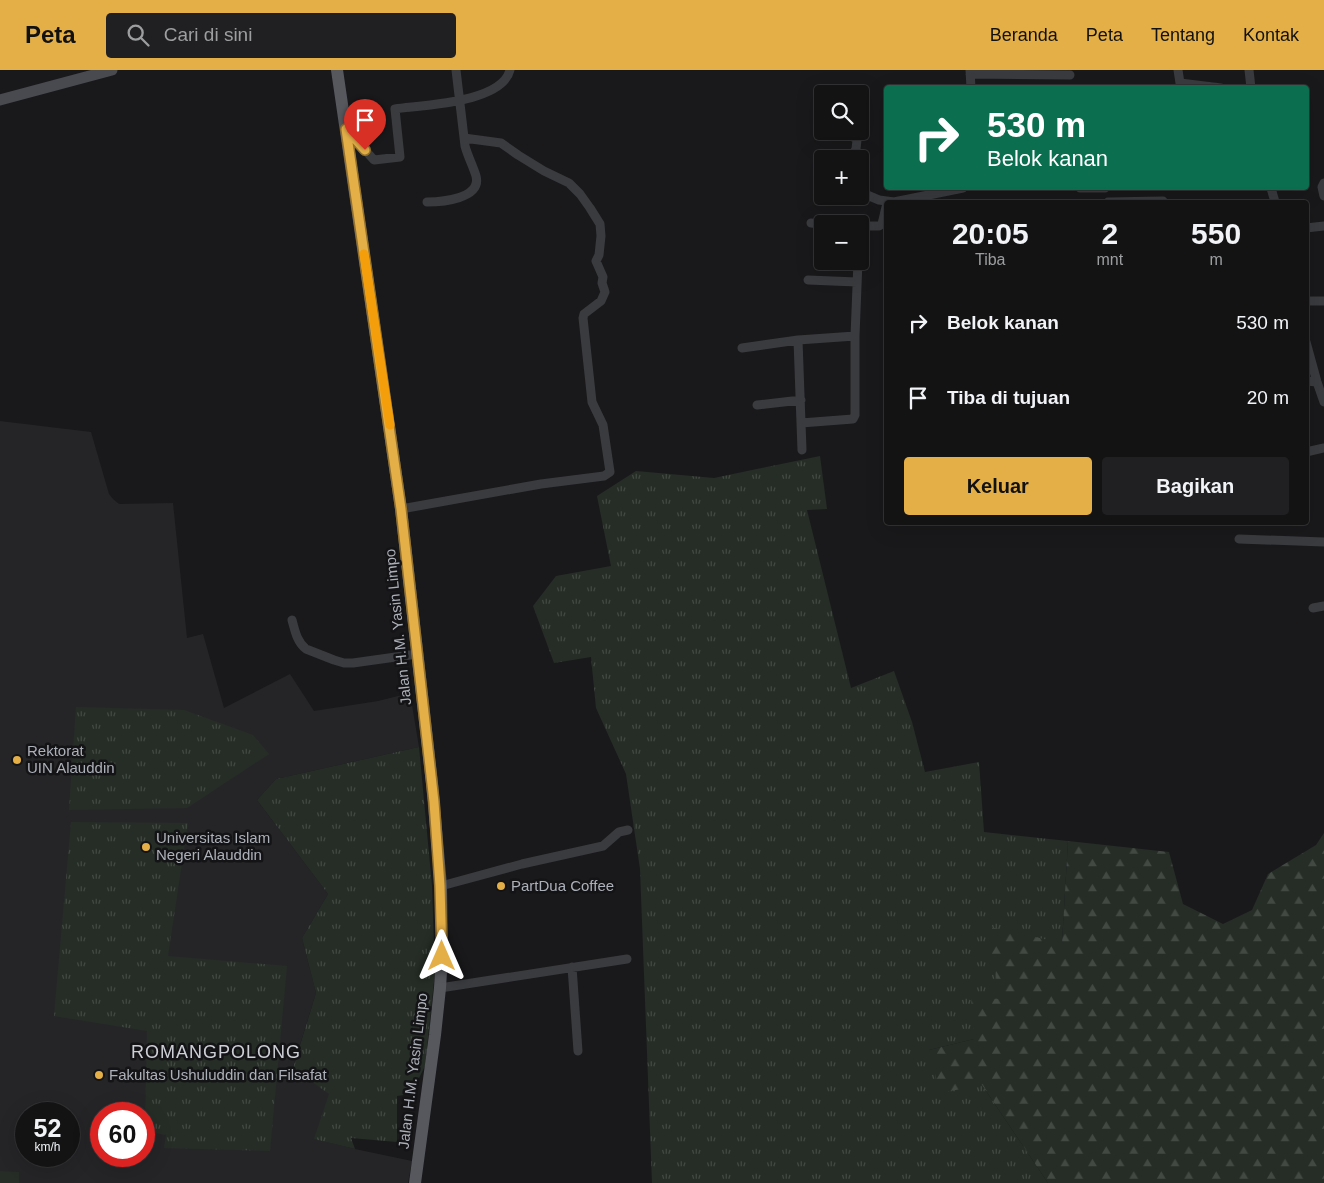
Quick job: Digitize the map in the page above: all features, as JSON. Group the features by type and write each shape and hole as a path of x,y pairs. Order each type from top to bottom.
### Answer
{"main road":[{"name":"Jalan H.M. Yasin Limpo","path":"337,70 401,509 433,793 440,886 442,956 440,988 415,1183"}],"street":[{"path":"0,100 112,70"},
{"path":"427,202 443,202 464,196 474,188 476,183 476,177 464,138 456,70"},
{"path":"346,129 374,160 400,157 395,109 459,101 500,85 508,76 510,70"},
{"path":"1178,70 1180,83 1196,85"},
{"path":"1249,70 1251,85"},
{"path":"971,85 970,72 1070,75"},
{"path":"401,509 541,484 604,476 610,472 603,425 592,402 583,318 584,314 601,301 605,292 602,282 603,278 596,261 599,255 600,224 580,194 569,183 524,159 501,143 464,138"},
{"path":"1324,183 1322,187 1324,196"},
{"path":"906,200 953,190"},
{"path":"869,196 884,203"},
{"path":"869,226 879,226 882,224 884,216"},
{"path":"1309,228 1324,226"},
{"path":"801,422 853,419 855,417 858,270"},
{"path":"808,280 857,282"},
{"path":"1309,301 1324,301"},
{"path":"742,348 798,340 855,336"},
{"path":"798,340 802,450"},
{"path":"1309,354 1316,382 1324,402"},
{"path":"1309,381 1316,382"},
{"path":"757,405 801,400"},
{"path":"1309,451 1324,448"},
{"path":"1240,539 1324,542"},
{"path":"1313,608 1324,606"},
{"path":"292,620 298,641 302,646 344,663 417,654"},
{"path":"440,886 522,864 603,846 619,832 628,830"},
{"path":"440,988 627,959"},
{"path":"572,967 578,1051"}],"shaded area":[{"name":"Universitas Islam Negeri Alauddin","path":"0,421 91,432 109,494 113,499 119,504 173,503 187,638 203,634 224,708 290,674 314,711 378,701 410,693 419,747 276,779 257,800 328,894 302,938 316,993 293,1067 330,1094 315,1139 412,1161 408,1183 0,1183"}],"green space":[{"path":"820,456 827,509 807,510 851,688 894,671 912,722 925,772 979,762 984,832 1068,841 1062,943 1001,999 974,1039 929,1050 982,1085 1048,1183 652,1183 640,869 626,774 596,708 591,657 554,663 533,606 556,576 611,566 597,496 636,471 714,478"},
{"path":"76,707 184,710 253,735 269,754 187,808 69,810"},
{"path":"419,747 432,886 435,972 425,1066 411,1094 397,1096 397,1142 351,1138 355,1149 314,1139 329,1094 293,1068 316,993 302,938 328,894 257,800 276,779"},
{"path":"71,822 188,823 168,956 287,966 270,1151 164,1148 166,1135 155,1133 155,1102 146,1102 147,1031 54,1016"},
{"path":"1324,833 1324,1183 1048,1183 982,1085 940,1093 929,1050 974,1039 971,998 1001,999 986,926 1062,943 1068,841 1169,852 1183,904 1223,924 1252,910 1268,874 1316,845"},
{"path":"0,1171 19,1172 19,1183 0,1183"}],"slow traffic":[{"path":"364,254 390,425"}],"place":[{"name":"Rektorat UIN Alauddin","path":"17,760"},
{"name":"Universitas Islam Negeri Alauddin","path":"146,847"},
{"name":"PartDua Coffee","path":"501,886"},
{"name":"Fakultas Ushuluddin dan Filsafat","path":"99,1075"}],"district":[{"name":"ROMANGPOLONG","path":"216,1052"}],"route":[{"path":"365,150 346,129 401,509 434,802 442,922 442,956"}]}
